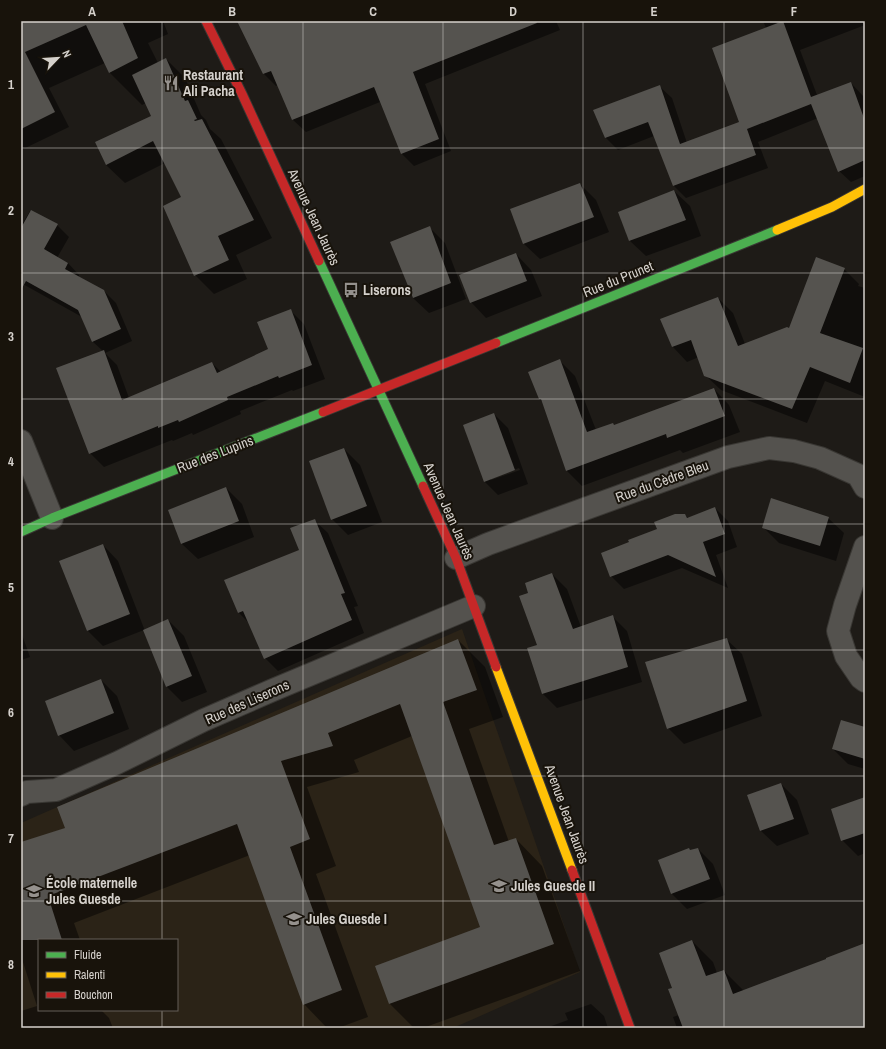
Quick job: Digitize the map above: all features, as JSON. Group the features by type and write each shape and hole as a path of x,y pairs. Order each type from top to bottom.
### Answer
{"main road":[{"name":"Avenue Jean Jaurès","path":"206,21 245,101 456,558 630,1028"},
{"name":"Rue du Prunet","path":"379,390 745,243 832,207 865,189"},
{"name":"Rue des Lupins","path":"21,532 52,518 379,390"}],"street":[{"path":"21,441 52,518"},
{"name":"Rue du Cèdre Bleu","path":"456,558 488,544 728,457 769,448 794,451 820,458 858,475 865,487"},
{"path":"865,546 838,631 846,656 861,678 865,681"},
{"name":"Rue des Liserons","path":"21,795 27,792 56,790 117,763 204,720 474,606"}],"shaded area":[{"path":"462,629 580,972 453,1028 21,1028 21,823"}],"building":[{"path":"21,21 122,21 138,58 109,73 86,25 25,52 55,112 21,129"},
{"path":"237,21 536,21 537,23 413,72 439,139 401,154 374,87 292,120 271,71 263,74"},
{"path":"783,21 811,97 851,82 865,121 865,160 838,172 811,104 747,129 756,155 673,186 648,122 605,138 593,110 660,85 680,144 739,122 712,48"},
{"path":"166,58 185,101 188,100 197,119 194,120 202,119 254,220 218,236 229,260 194,276 163,206 181,197 153,141 106,165 95,142 151,116 132,75"},
{"path":"580,183 594,217 523,244 510,209"},
{"path":"674,190 686,220 629,241 618,212"},
{"path":"31,210 58,224 44,249 68,263 65,269 104,290 121,329 92,342 78,310 26,281 21,290 21,228"},
{"path":"430,226 451,283 413,298 390,242"},
{"path":"516,253 527,281 470,303 459,275"},
{"path":"816,257 845,268 820,333 863,348 850,383 810,367 792,409 704,376 691,340 672,347 660,319 718,297 738,346 787,327 789,328"},
{"path":"291,309 312,365 279,378 278,376 227,397 228,400 179,422 178,420 158,428 158,426 89,454 56,368 104,350 122,400 212,362 217,373 268,349 257,322"},
{"path":"560,359 587,432 613,423 614,425 714,388 725,416 667,438 666,434 566,471 541,399 539,399 528,372"},
{"path":"494,413 515,470 484,482 463,425"},
{"path":"344,448 367,506 331,520 309,461"},
{"path":"226,487 239,521 181,544 168,510"},
{"path":"771,498 829,517 820,546 762,528"},
{"path":"715,507 725,534 703,542 716,577 668,555 610,577 601,553 629,542 628,540 657,529 654,522 675,514 685,514 687,518"},
{"path":"315,519 345,593 341,594 352,620 264,659 243,611 238,613 224,580 299,550 290,528"},
{"path":"103,544 130,614 87,631 59,561"},
{"path":"552,573 573,629 613,615 628,667 542,694 527,648 537,645 519,596 528,593 525,583"},
{"path":"168,619 192,676 166,687 143,630"},
{"path":"727,638 747,701 667,729 645,662"},
{"path":"458,639 477,690 443,702 494,845 516,838 554,944 389,1004 375,966 480,927 400,704 328,733 333,746 281,761 310,839 290,847 342,990 303,1005 237,824 48,896 62,939 21,940 21,842 65,828 57,807"},
{"path":"101,679 114,713 58,736 45,701"},
{"path":"841,720 865,727 865,759 832,749"},
{"path":"781,783 794,819 760,831 747,795"},
{"path":"865,797 865,833 841,841 831,809"},
{"path":"689,848 690,850 698,848 710,879 671,894 658,860"},
{"path":"692,940 706,976 724,970 733,994 865,943 865,1028 683,1028 668,989 672,988 659,953"}],"traffic: fast":[{"path":"496,343 777,230"},
{"path":"319,261 423,486"},
{"path":"21,532 52,518 323,412"}],"traffic: slow":[{"path":"777,230 832,207 865,189"},
{"path":"496,667 572,870"}],"traffic: jam":[{"path":"206,21 242,94 319,261"},
{"path":"323,412 496,343"},
{"path":"423,486 456,558 496,667"},
{"path":"572,870 630,1028"}],"place":[{"name":"Restaurant Ali Pacha","path":"171,83"},
{"name":"Liserons","path":"351,290"},
{"name":"Jules Guesde II","path":"499,886"},
{"name":"École maternelle Jules Guesde","path":"34,891"},
{"name":"Jules Guesde I","path":"294,919"}]}
